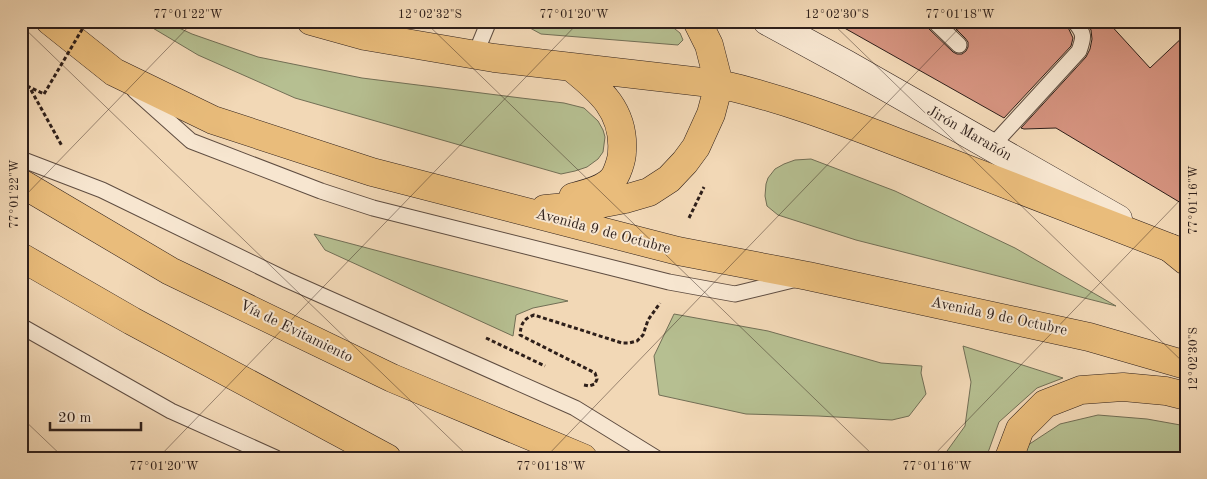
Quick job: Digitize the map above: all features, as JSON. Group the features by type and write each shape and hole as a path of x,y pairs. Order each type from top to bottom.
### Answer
{"main road":[{"name":"Avenida 9 de Octubre","path":"50,21 114,72 213,120 372,172 678,251 808,276 1089,337 1186,365"},
{"path":"311,21 365,36 475,55 719,84 750,91 795,104 931,155 1181,255"},
{"path":"523,211 599,204 625,199 649,192 669,180 696,147 711,114 719,84 709,45 697,21"},
{"path":"523,211 595,191 612,180 622,159 623,142 621,126 616,114 609,103 590,82 571,67"},
{"name":"Vía de Evitamiento","path":"21,184 170,271 392,378 583,458"},
{"path":"21,257 132,321 387,458"},
{"path":"1009,458 1020,429 1045,404 1081,390 1123,387 1166,391 1186,396"}],"street":[{"name":"Jirón Marañón","path":"767,21 992,146 1181,255"}],"lane":[{"path":"475,55 489,21"},
{"path":"934,21 959,44"},
{"path":"992,146 1079,52 1084,38 1074,21"},
{"path":"114,72 191,141 321,191 373,208 670,282 727,293 735,294 808,276"},
{"path":"21,159 102,190 288,280 575,408 656,458"},
{"path":"21,326 171,411 276,458"}],"path":[{"path":"21,83 44,94 87,21"},
{"path":"30,90 62,146"},
{"path":"582,384 589,386 594,384 597,379 595,373 520,335 523,322 528,317 534,315 622,343 629,343 636,341 643,335 648,320 659,306"},
{"path":"486,338 547,368"}],"green space":[{"path":"141,21 164,21 192,34 258,57 362,78 564,103 584,108 598,121 603,130 605,137 603,152 598,159 587,167 561,174 295,98 198,55"},
{"path":"528,21 665,21 680,33 683,40 678,45 541,34 530,28"},
{"path":"811,159 895,191 1015,248 1116,306 856,240 778,215 767,206 765,196 768,178 775,169 784,164 795,160"},
{"path":"314,234 568,301 533,308 516,315 513,336 325,250"},
{"path":"674,314 768,331 881,363 922,366 921,373 926,394 909,416 892,420 746,414 659,395 654,356"},
{"path":"963,346 1063,378 1037,388 999,422 986,458 942,458 965,426 971,382"},
{"path":"1098,415 1147,419 1186,426 1186,458 1022,458 1028,445 1060,424"}],"building":[{"path":"832,21 925,21 928,28 957,54 962,54 966,51 968,42 948,21 1065,21 1073,38 1071,46 1004,118"},
{"path":"1086,21 1107,21 1150,68 1186,34 1186,206 1056,128 1021,128 1086,57 1092,39 1091,30"}]}
